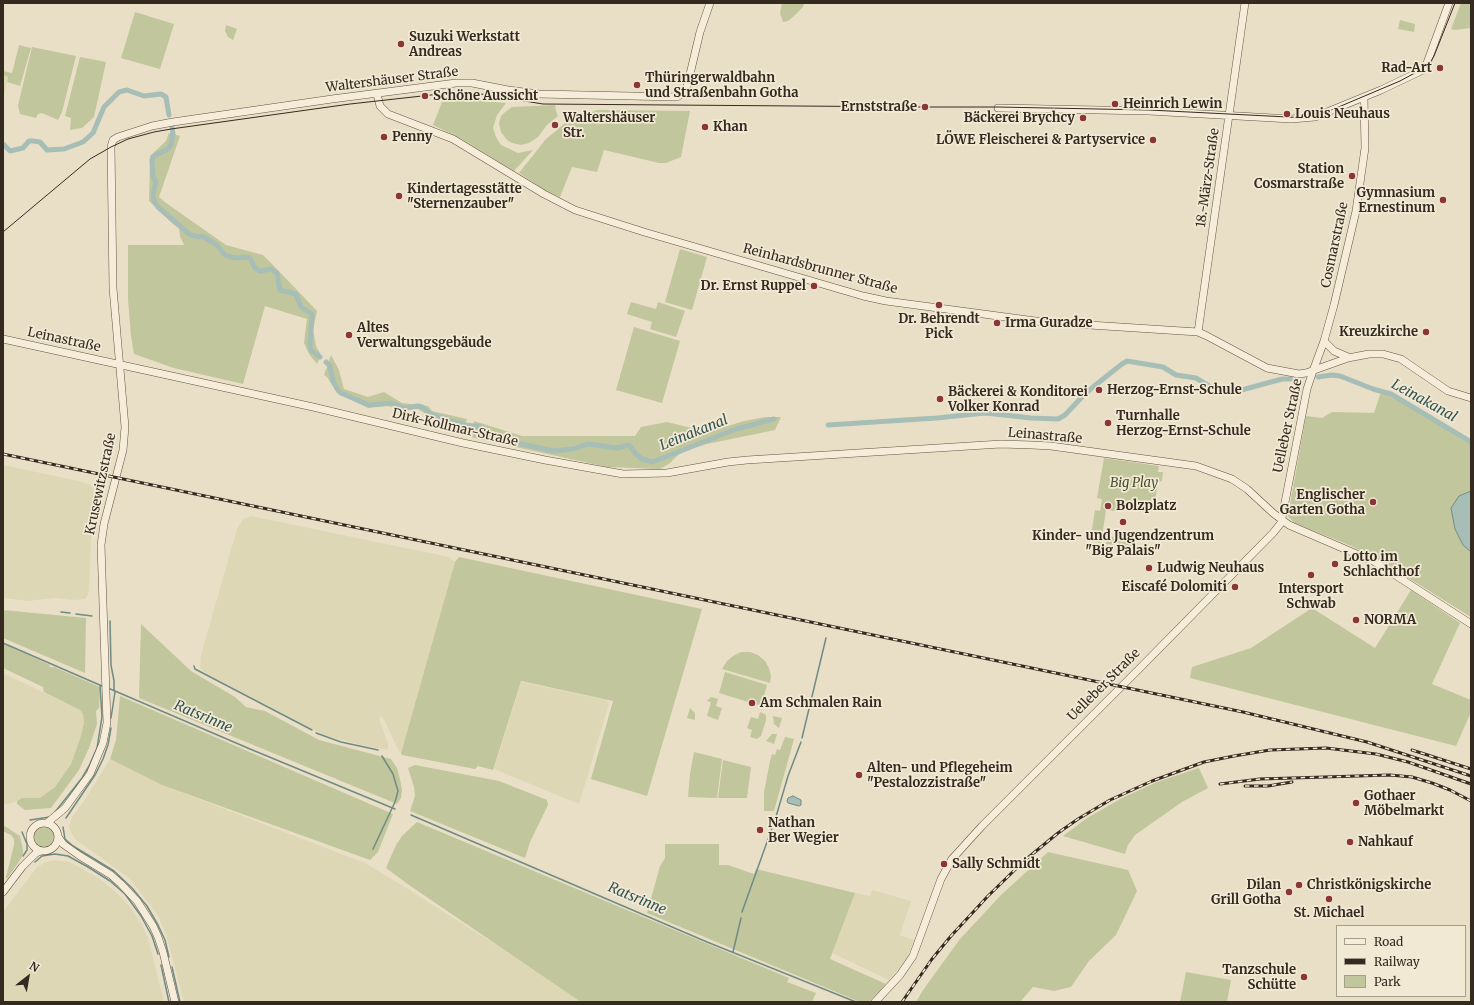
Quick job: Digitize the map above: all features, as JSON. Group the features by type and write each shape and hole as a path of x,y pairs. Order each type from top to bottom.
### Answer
{"street":[{"name":"Waltershäuser Straße","path":"122,136 152,126 173,122 462,83 472,83 525,93 673,97 685,93 687,88 700,32 710,3"},
{"name":"18.-März-Straße","path":"1198,332 1246,3"},
{"path":"998,108 1149,111 1308,118 1323,115 1423,70 1449,3"},
{"name":"Reinhardsbrunner Straße","path":"377,94 380,106 388,114 453,139 544,194 575,210 796,277 886,302 1044,322 1198,332 1266,368 1299,374 1313,371 1348,358 1373,354 1395,357 1404,361 1442,387 1457,394 1471,398"},
{"name":"Cosmarstraße","path":"1313,371 1324,341 1334,304 1356,211 1365,148 1364,97"},
{"name":"Krusewitzstraße","path":"65,808 90,774 103,743 107,723 101,545 104,524 123,450 125,436 114,288 110,147 113,140 122,136"},
{"name":"Leinastraße","path":"3,339 120,364"},
{"path":"1324,341 1334,351 1348,358"},
{"name":"Dirk-Kollmar-Straße","path":"120,364 313,406 461,443 616,473 656,474 728,462 789,458"},
{"name":"Uelleber Straße","path":"875,1002 900,975 913,956 941,879 952,859 998,809 1273,533 1282,520 1307,390 1313,371"},
{"name":"Leinastraße","path":"789,458 1002,444 1032,444 1179,463 1208,470 1238,482 1282,520 1295,528 1375,562 1471,624"},
{"path":"47,823 65,808"},
{"path":"57,830 65,808"},
{"path":"3,892 22,867 32,850 33,845 30,835 33,828 41,823 53,825 57,830 59,838 63,844 80,856 100,867 121,884 137,901 146,914 153,926 163,952 175,1002"},
{"path":"54,848 59,838"},
{"path":"33,845 41,851"},
{"path":"22,867 36,853 54,848 80,856"}],"shaded area":[{"path":"3,75 8,77 3,101"},
{"path":"3,465 79,481 88,484 93,488 95,504 91,543 89,591 85,599 74,600 55,598 28,601 3,598"},
{"path":"251,516 449,557 455,562 400,753 382,717 379,719 388,743 388,750 365,746 321,734 204,672 200,668 201,655 237,529 243,519"},
{"path":"3,673 80,710 83,714 84,723 81,739 71,764 55,787 40,798 22,798 12,803 5,804 3,803"},
{"path":"521,682 606,700 609,704 579,804 494,769"},
{"path":"110,759 162,785 365,863 537,971 581,1002 184,1002 166,934 157,914 129,878 76,840 71,833 69,826 72,817 84,801"},
{"path":"55,860 70,862 100,879 117,893 130,907 141,923 148,938 164,1002 3,1002 3,912 37,867 46,862"},
{"path":"872,890 911,901 900,935 914,940 907,959 889,980 832,953 855,893 870,896"}],"green space":[{"path":"782,3 804,3 803,7 795,15 788,21 783,22 780,13"},
{"path":"1461,3 1471,3 1471,28 1454,30 1451,29"},
{"path":"135,12 174,24 160,69 121,58"},
{"path":"1400,20 1415,24 1414,32 1398,29"},
{"path":"226,25 237,29 233,40 228,37 225,31"},
{"path":"19,45 31,48 20,86 7,82 8,77 3,75 3,71 12,73"},
{"path":"32,47 76,56 62,112 58,120 42,113 38,114 36,118 20,114 18,106"},
{"path":"80,57 106,62 94,117 82,128 70,130 71,118 65,116"},
{"path":"470,100 506,103 497,115 493,128 496,137 501,145 518,153 533,150 514,171 460,138 433,125 442,102"},
{"path":"555,105 558,116 547,125 538,137 529,143 521,145 512,143 507,140 501,132 499,123 501,116 512,107"},
{"path":"598,110 690,111 681,157 666,163 659,163 604,150 597,172 572,167 560,197 546,191 519,173 546,139 566,122"},
{"path":"169,133 180,136 159,197 226,245 263,255 317,311 313,330 316,346 321,355 317,364 309,354 304,343 307,319 265,306 243,384 174,368 134,354 128,300 128,245 184,245 180,236 179,228 149,201 150,156 166,141"},
{"path":"680,249 707,257 692,310 665,302"},
{"path":"631,302 656,309 658,302 685,311 676,337 650,329 652,322 627,314"},
{"path":"634,327 680,341 662,403 616,390"},
{"path":"331,355 339,370 344,389 368,397 384,392 402,403 428,406 432,411 467,419 464,428 431,417 418,409 407,410 387,406 368,408 337,393 327,377 324,375"},
{"name":"Englischer Garten Gotha","path":"1381,392 1403,403 1468,443 1471,440 1471,491 1459,496 1451,508 1455,529 1463,545 1471,552 1471,617 1378,559 1349,545 1294,523 1288,516 1306,416 1322,418 1332,412 1374,413"},
{"path":"765,417 781,417 775,430 707,444 682,451 670,463 660,469 607,467 470,437 474,421 522,436 635,436 641,427 667,422 708,432 744,421"},
{"name":"Big Play","path":"1104,458 1159,466 1158,472 1163,472 1162,481 1158,483 1154,506 1117,501 1115,511 1106,510 1101,543 1090,541 1095,510 1100,511 1102,499 1097,498"},
{"path":"1107,536 1136,540 1135,547 1106,544"},
{"path":"459,557 702,609 647,796 591,779 613,701 521,681 493,770 478,766 475,769 402,755 401,753 455,562"},
{"path":"1411,590 1460,623 1432,684 1471,700 1471,712 1456,746 1190,678 1192,667 1251,648 1312,608 1375,648"},
{"path":"3,610 86,618 85,673 3,638"},
{"path":"141,624 191,671 235,697 246,707 265,711 319,740 391,759 397,768 402,790 401,798 397,804 139,698"},
{"path":"3,638 4,644 50,665 49,667 54,667 100,687 99,708 96,711 97,724 89,748 79,770 51,808 25,810 17,804 17,801 22,798 40,798 55,787 71,764 84,723 83,714 80,710 44,692 43,687 3,668"},
{"path":"741,652 750,652 758,655 765,661 771,676 770,683 722,669 727,661"},
{"path":"725,672 767,685 761,706 719,693"},
{"path":"120,696 393,814 378,852 370,860 162,785 110,759 116,740"},
{"path":"711,697 718,699 716,706 722,708 718,720 707,716 711,702 707,701"},
{"path":"690,708 695,713 695,720 687,718"},
{"path":"760,712 766,715 766,720 761,736 757,739 750,737 752,730 747,728 751,717 758,719"},
{"path":"773,716 782,718 779,728 774,724"},
{"path":"772,734 777,734 774,744 766,741"},
{"path":"785,737 794,739 774,811 764,811 764,792 770,761 772,754 775,755 777,749 780,750"},
{"path":"694,752 722,759 717,798 688,797"},
{"path":"723,760 751,767 747,798 718,798"},
{"path":"415,765 499,781 547,800 548,805 530,842 525,858 410,811 415,796 414,787 408,768"},
{"path":"1199,768 1208,788 1182,802 1135,835 1128,845 1125,854 1063,836 1087,818 1122,798 1157,782"},
{"path":"417,822 789,978 787,982 816,993 812,1002 581,1002 386,868 396,845 402,836"},
{"path":"3,825 20,836 23,850 20,860 7,879 6,877 14,845 14,839 11,835 3,831"},
{"path":"44,825 53,828 56,837 53,846 44,849 35,846 32,837 35,828"},
{"path":"665,844 719,844 719,865 728,865 754,874 756,869 855,893 830,959 886,984 869,1002 860,1002 647,913 660,866 665,858"},
{"path":"1048,852 1128,870 1137,891 1116,935 1089,961 1071,987 1054,991 1033,987 1020,1002 916,1002 960,939 1001,895"},
{"path":"1186,972 1231,980 1227,1002 1180,1002"}],"water":[{"path":"1471,491 1471,552 1463,545 1455,529 1451,508 1459,496"},
{"path":"793,796 801,800 801,805 799,806 788,803 788,798"}],"waterway":[{"name":"Leinakanal","path":"3,144 10,151 23,148 29,141 40,142 47,150 64,149 83,142 93,133 104,107 119,92 127,90 144,96 161,94 166,97 169,115"},
{"name":"Leinakanal","path":"172,127 173,134 171,145 166,150 154,156 152,160 153,177 156,182 153,194 154,201 158,207 189,234 204,237 217,245 225,255 237,258 250,258 255,268 260,271 271,269 277,273 280,290 296,294 301,307 312,314 310,346 311,350 320,357"},
{"name":"Leinakanal","path":"828,425 937,418 985,413 1031,418 1058,419 1065,415 1093,387 1127,361 1163,367 1176,375 1196,378 1217,391 1238,391 1282,379 1291,379"},
{"name":"Leinakanal","path":"326,362 330,366 333,381 338,390 341,393 369,405 392,403 405,408 418,406 422,407 432,415 466,425 481,427 501,441 553,451 573,449 588,444 617,448 628,445 642,459 653,462 736,429 774,419"},
{"name":"Leinakanal","path":"1318,377 1332,375 1340,376 1373,389 1391,394 1471,442"},
{"path":"61,612 70,613"},
{"path":"76,614 92,616"},
{"path":"110,621 111,665 114,691"},
{"path":"802,738 826,638"},
{"name":"Ratsrinne","path":"3,643 102,686"},
{"path":"194,666 195,669 312,730"},
{"path":"55,812 82,778 97,748 102,717 100,685"},
{"name":"Ratsrinne","path":"108,688 395,809"},
{"path":"111,718 115,692"},
{"path":"66,818 95,775 108,745 111,728"},
{"path":"316,733 341,742 378,750"},
{"path":"775,820 788,776 801,742"},
{"path":"373,849 395,802 398,791 393,774 382,756"},
{"name":"Ratsrinne","path":"411,815 707,942 856,1002"},
{"path":"30,820 50,817"},
{"path":"63,827 65,839 73,846 114,871 132,888 147,906 165,940 169,957"},
{"path":"742,912 772,828"},
{"path":"22,832 27,844 27,850 23,856"},
{"path":"35,862 42,856 55,854 68,856 110,881 125,894 141,916 152,936 158,954"},
{"path":"733,952 741,918"},
{"path":"161,965 169,1002"},
{"path":"172,967 180,1002"}],"tram line":[{"path":"3,232 90,159 128,139 171,129 350,104 449,93 475,93 543,104 998,107 1149,110 1308,118 1322,114 1400,81 1424,68 1434,56 1455,3"}],"railway":[{"path":"3,454 1243,712 1367,742 1471,776"},
{"path":"902,1002 932,959 951,936 988,896 1024,861 1058,833 1078,819 1110,800 1152,781 1204,762 1234,756 1270,750 1326,748 1376,754 1408,762 1471,784"},
{"path":"1412,750 1471,769"},
{"path":"1220,784 1260,779 1390,775 1412,777 1432,783 1471,801"},
{"path":"1245,786 1268,786 1292,782"}],"place":[{"name":"Suzuki Werkstatt Andreas","path":"401,44"},
{"name":"Rad-Art","path":"1440,68"},
{"name":"Thüringerwaldbahn und Straßenbahn Gotha","path":"637,85"},
{"name":"Schöne Aussicht","path":"425,96"},
{"name":"Heinrich Lewin","path":"1115,104"},
{"name":"Ernststraße","path":"925,107"},
{"name":"Louis Neuhaus","path":"1287,114"},
{"name":"Bäckerei Brychcy","path":"1083,118"},
{"name":"Waltershäuser Str.","path":"555,125"},
{"name":"Khan","path":"705,127"},
{"name":"Penny","path":"384,137"},
{"name":"LÖWE Fleischerei & Partyservice","path":"1153,140"},
{"name":"Station Cosmarstraße","path":"1352,176"},
{"name":"Kindertagesstätte \"Sternenzauber\"","path":"399,196"},
{"name":"Gymnasium Ernestinum","path":"1443,200"},
{"name":"Dr. Ernst Ruppel","path":"814,286"},
{"name":"Dr. Behrendt Pick","path":"939,305"},
{"name":"Irma Guradze","path":"997,323"},
{"name":"Kreuzkirche","path":"1426,332"},
{"name":"Altes Verwaltungsgebäude","path":"349,335"},
{"name":"Herzog-Ernst-Schule","path":"1099,390"},
{"name":"Bäckerei & Konditorei Volker Konrad","path":"940,399"},
{"name":"Turnhalle Herzog-Ernst-Schule","path":"1108,423"},
{"name":"Englischer Garten Gotha","path":"1373,502"},
{"name":"Bolzplatz","path":"1108,506"},
{"name":"Kinder- und Jugendzentrum \"Big Palais\"","path":"1123,522"},
{"name":"Lotto im Schlachthof","path":"1335,564"},
{"name":"Ludwig Neuhaus","path":"1149,568"},
{"name":"Intersport Schwab","path":"1311,575"},
{"name":"Eiscafé Dolomiti","path":"1235,587"},
{"name":"NORMA","path":"1356,620"},
{"name":"Am Schmalen Rain","path":"752,703"},
{"name":"Alten- und Pflegeheim \"Pestalozzistraße\"","path":"859,775"},
{"name":"Gothaer Möbelmarkt","path":"1356,803"},
{"name":"Nathan Ber Wegier","path":"760,830"},
{"name":"Nahkauf","path":"1350,842"},
{"name":"Sally Schmidt","path":"944,864"},
{"name":"Christkönigskirche","path":"1299,885"},
{"name":"Dilan Grill Gotha","path":"1289,892"},
{"name":"St. Michael","path":"1329,899"},
{"name":"Tanzschule Schütte","path":"1304,977"}]}
